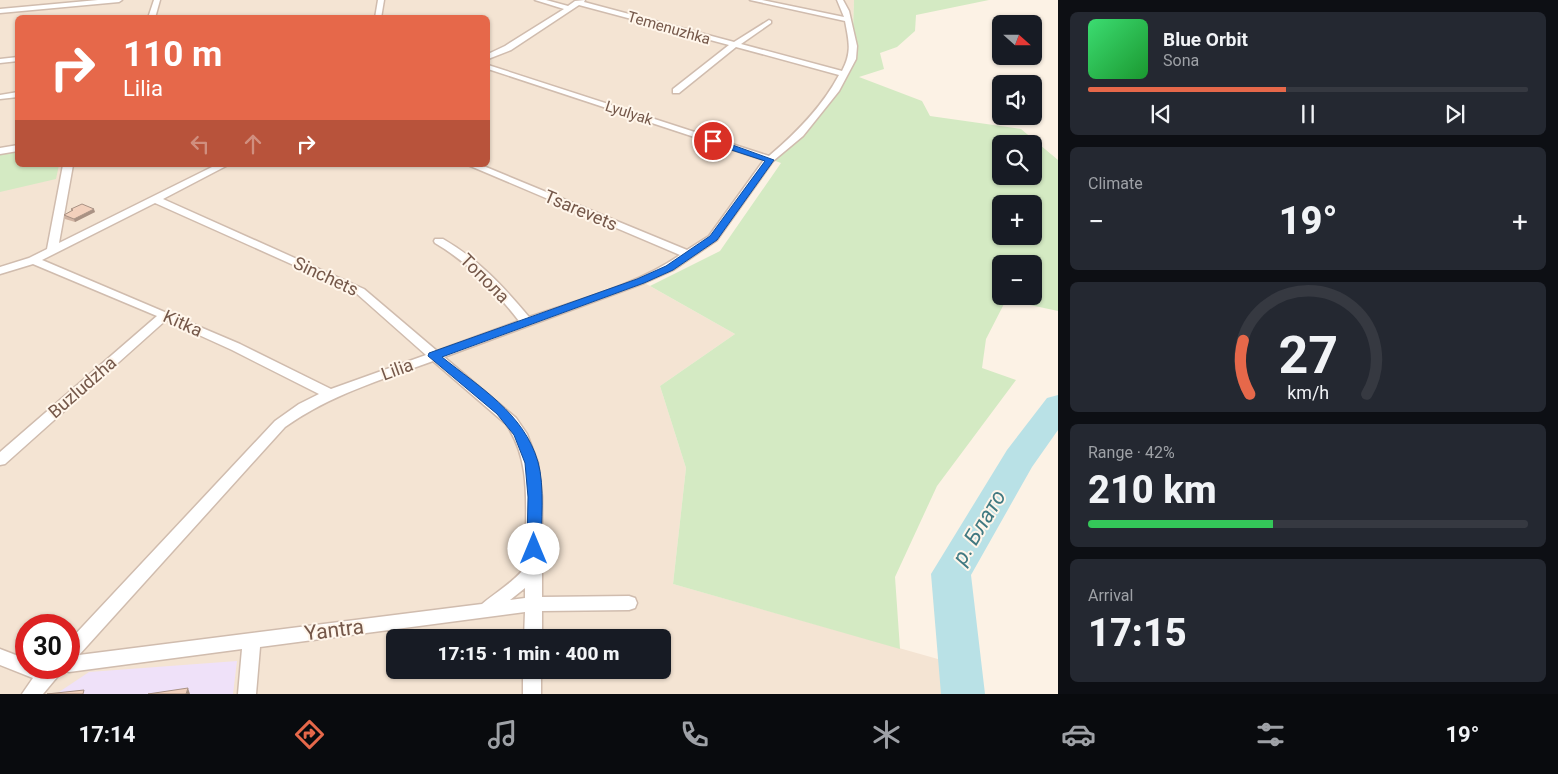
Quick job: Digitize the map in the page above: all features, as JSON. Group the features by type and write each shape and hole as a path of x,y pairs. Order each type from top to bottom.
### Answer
{"street":[{"path":"0,11 119,0"},
{"path":"152,15 158,0"},
{"path":"378,15 381,0"},
{"path":"538,0 569,8"},
{"path":"753,0 848,20"},
{"name":"Lilia","path":"80,640 280,424 304,407 330,394 640,281 669,268 719,231 770,160 800,134 836,89 852,59 853,46 848,20 840,0"},
{"path":"490,56 508,48 579,1"},
{"name":"Temenuzhka","path":"579,1 733,46 844,74"},
{"path":"676,91 733,46 769,22"},
{"path":"0,61 15,59"},
{"name":"Lyulyak","path":"490,68 770,160"},
{"path":"0,97 15,94"},
{"path":"0,151 15,148"},
{"path":"52,251 68,167"},
{"path":"0,278 32,260 219,167"},
{"name":"Tsarevets","path":"478,167 689,255"},
{"name":"Sinchets","path":"154,199 360,291 434,356 502,411 520,434 532,463 534,497 533,629"},
{"name":"Топола","path":"439,240 460,252 478,267 526,322"},
{"path":"0,271 32,260"},
{"name":"Kitka","path":"32,260 165,315 236,347 330,394"},
{"name":"Buzludzha","path":"0,460 165,315"},
{"path":"484,611 512,590 534,567"},
{"name":"Yantra","path":"80,663 534,604 629,603"},
{"path":"247,694 252,641"},
{"path":"0,657 15,661"},
{"path":"31,694 45,679"},
{"path":"532,679 532,694"}],"shaded area":[{"path":"0,0 854,0 852,59 836,89 770,159 713,238 641,281 735,334 660,386 686,468 673,584 959,665 968,694 0,694"},
{"path":"237,661 233,694 56,694 89,672"}],"green space":[{"path":"854,0 989,0 916,15 915,31 897,47 880,53 884,69 859,77 922,101 930,116 1021,129 1028,135 992,135 992,185 1042,185 1042,147 1058,160 1058,311 1030,305 1042,305 1042,255 992,255 992,305 1003,305 986,339 982,368 1016,380 937,486 895,577 900,649 673,584 686,468 660,386 735,334 650,286 720,251 781,163 770,159 800,134 852,59"},
{"path":"15,151 15,167 59,167 56,179 0,192 0,155"}],"building":[{"path":"82,204 94,209 74,219 64,215 73,210 71,209"},
{"path":"188,688 186,694 148,694"},
{"path":"84,690 83,694 47,694"}],"waterway":[{"name":"р. Блато","path":"963,694 951,574 1019,459 1058,406"}],"route":[{"path":"534,549 532,463 520,434 502,411 434,356 640,281 669,268 713,238 770,160 713,141"}]}
